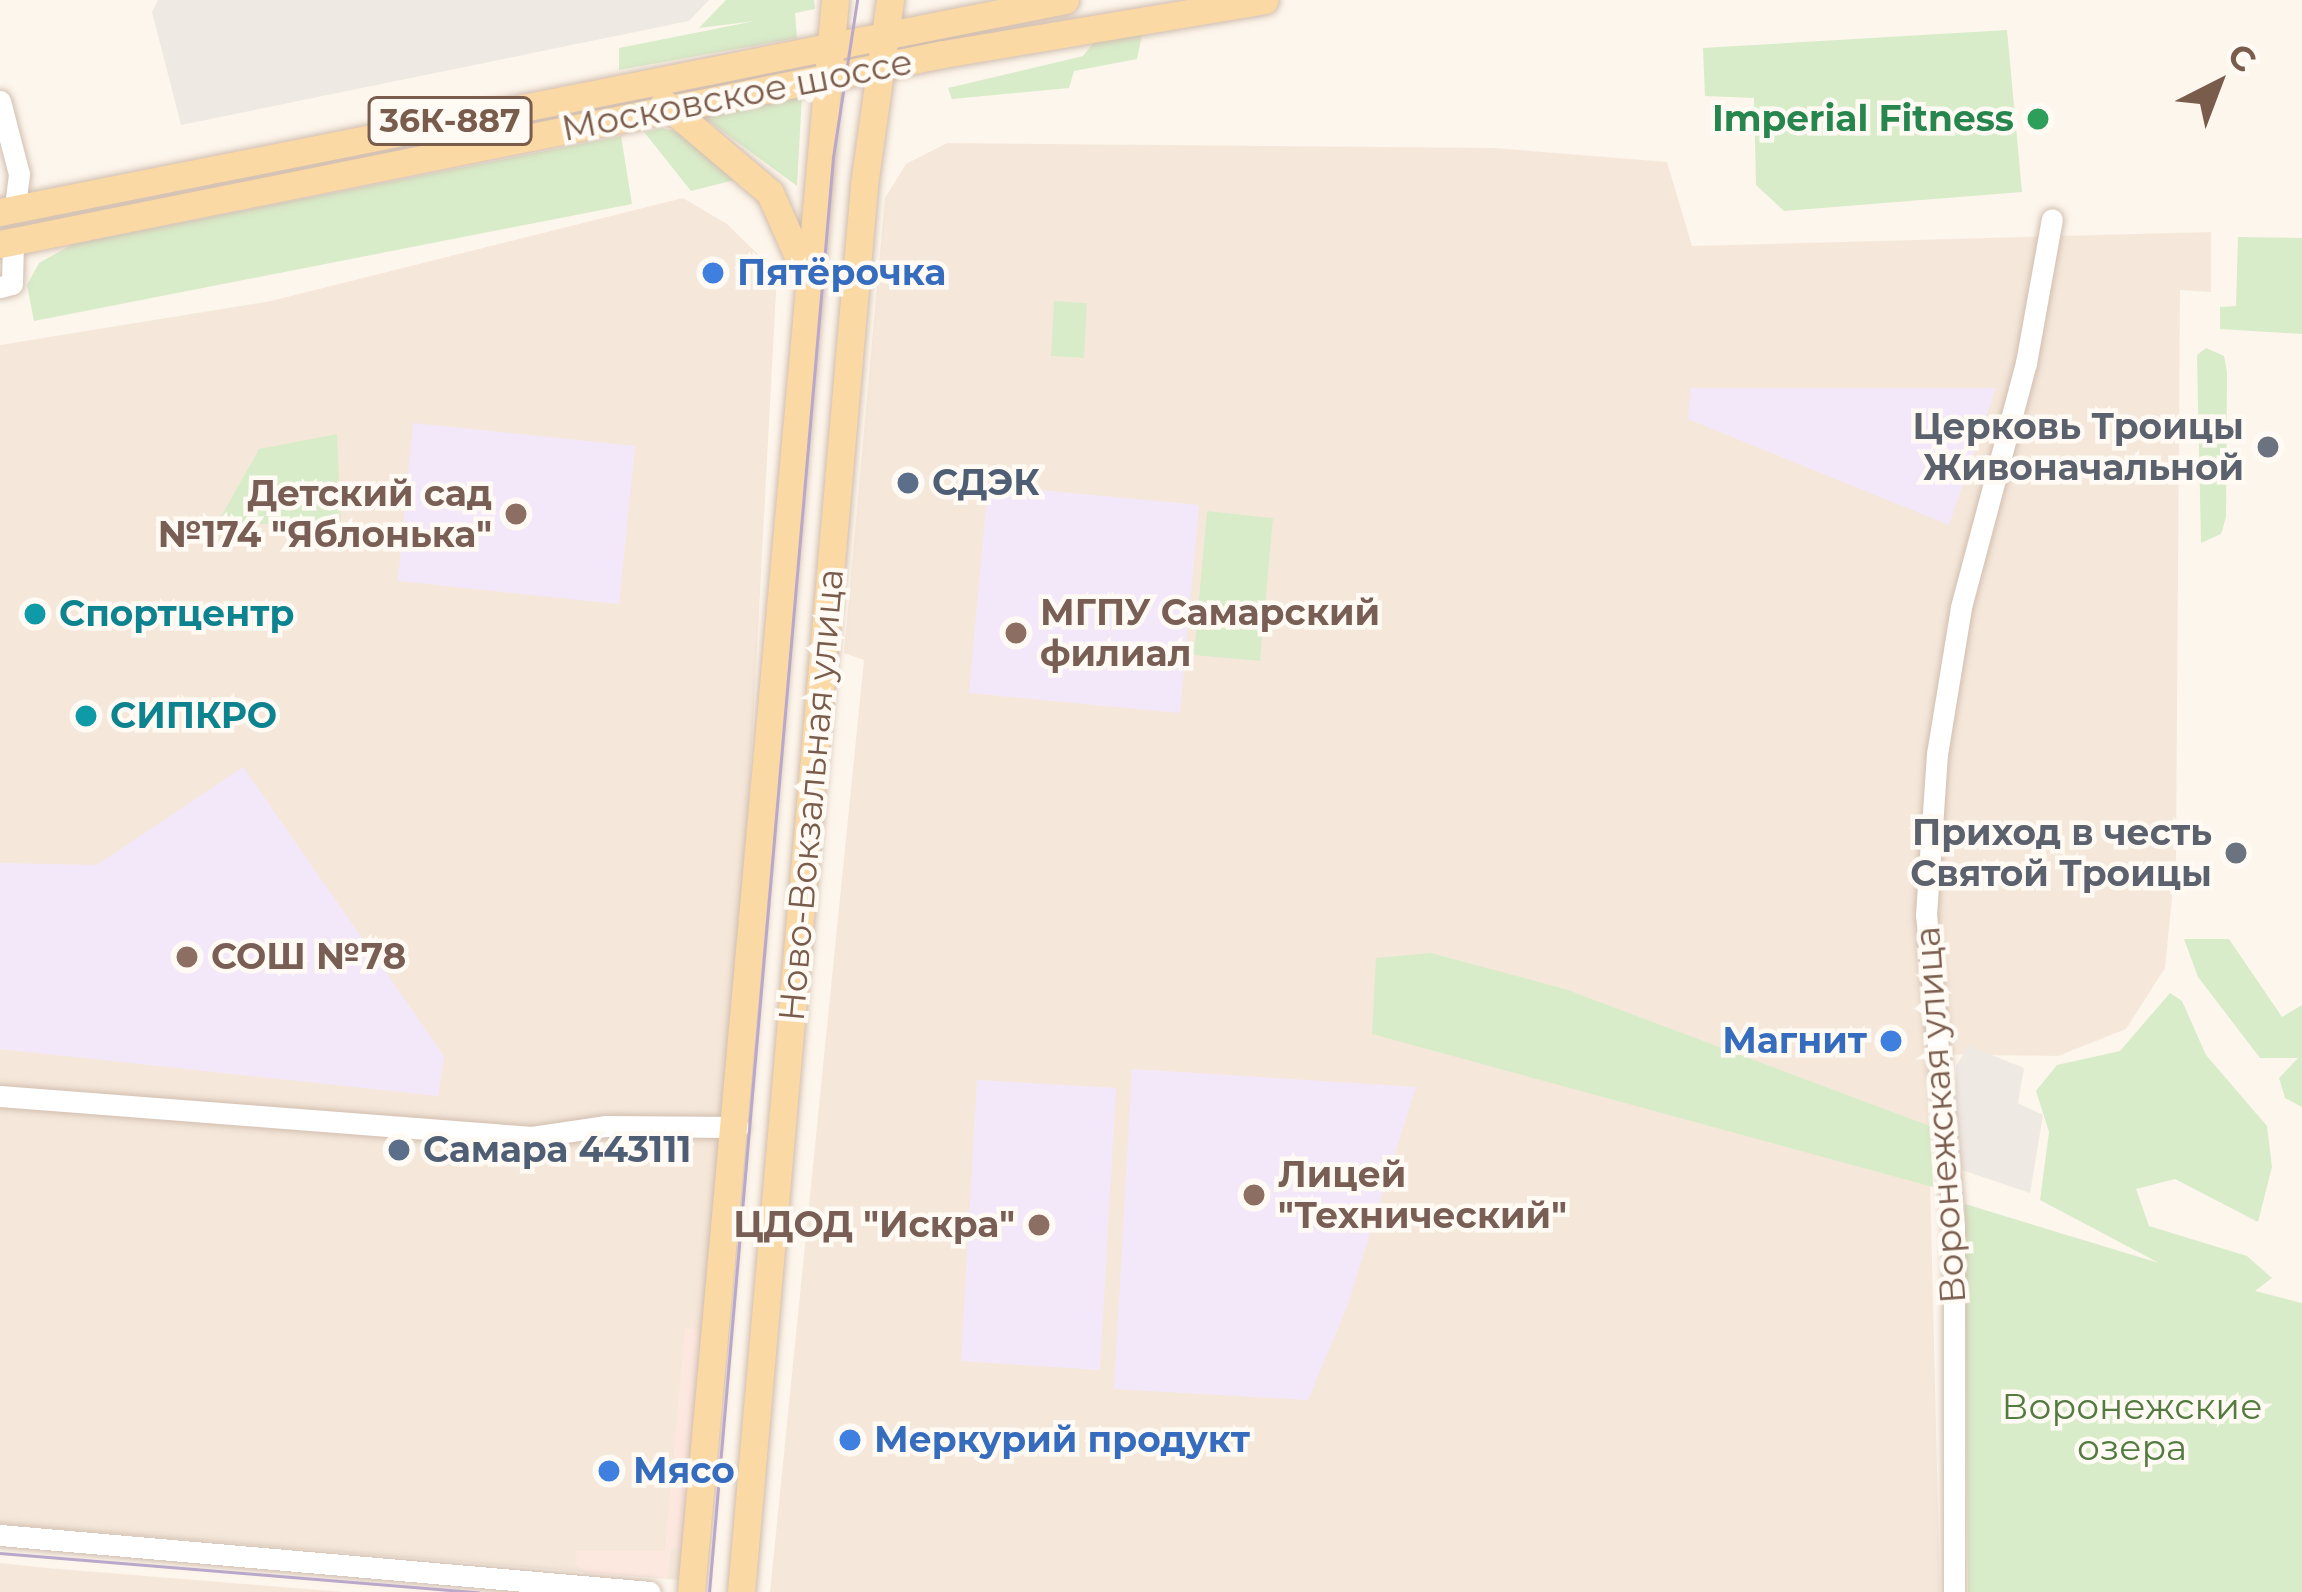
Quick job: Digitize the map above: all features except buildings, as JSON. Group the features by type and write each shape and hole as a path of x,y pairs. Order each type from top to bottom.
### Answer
{"main road":[{"name":"Ново-Вокзальная улица","path":"691,1592 738,1127 835,0"},
{"name":"Ново-Вокзальная улица","path":"740,1592 890,0"},
{"name":"Московское шоссе","path":"882,49 1065,0"},
{"name":"Московское шоссе","path":"7,227 830,59 1162,0"},
{"name":"Московское шоссе","path":"882,49 1265,0"},
{"name":"Московское шоссе","path":"7,227 663,102 830,59"},
{"path":"663,102 770,193 809,287"}],"street":[{"path":"0,101 19,174 7,227 11,284 0,287"},
{"name":"Воронежская улица","path":"1954,1592 1953,1211 1927,914 1937,754 1960,608 2026,363 2052,219"},
{"path":"0,1096 532,1137 606,1126 738,1127"},
{"path":"0,1535 650,1592"}],"shaded area":[{"path":"158,0 709,0 689,21 181,125 152,12"},
{"path":"947,143 1494,148 1667,162 1692,246 2211,232 2211,292 2180,290 2176,858 2165,968 2126,1029 2058,1056 1927,1054 1940,1592 770,1592 864,660 844,653 885,198 906,164"},
{"path":"683,198 727,224 777,273 739,985 692,1581 0,1524 0,345 271,301"},
{"path":"1691,388 1996,388 1949,525 1688,419"},
{"name":"Детский сад №174 \"Яблонька\"","path":"413,423 635,446 619,604 398,581"},
{"path":"988,485 1199,505 1180,713 969,693"},
{"name":"СОШ №78","path":"243,767 444,1056 438,1096 0,1049 0,863 97,865"},
{"path":"1969,1046 2024,1068 2018,1103 2043,1115 2030,1193 1956,1168 1956,1066"},
{"name":"Лицей \"Технический\"","path":"1132,1069 1416,1087 1348,1304 1308,1400 1114,1389"},
{"name":"ЦДОД \"Искра\"","path":"977,1080 1116,1088 1100,1370 961,1361"},
{"path":"685,1328 709,1331 686,1549 671,1548 668,1578 586,1573 576,1565 577,1551 665,1551"},
{"path":"0,1563 47,1568 344,1592 0,1592"}],"green space":[{"path":"726,0 814,0 815,9 795,13 797,38 619,70 619,48 755,21 699,28"},
{"path":"2007,30 2022,192 1784,211 1756,185 1754,98 1705,96 1703,48"},
{"path":"1143,31 1137,59 1074,71 1069,88 952,99 948,88 1083,56 1098,37"},
{"path":"802,94 797,186 706,119 706,115"},
{"path":"662,128 684,133 739,179 691,191 644,132"},
{"path":"621,136 632,204 34,321 27,285 39,263 73,244"},
{"path":"2238,237 2302,238 2302,334 2220,329 2220,307 2236,306"},
{"path":"1054,301 1087,303 1084,358 1051,356"},
{"path":"2206,348 2224,356 2227,372 2226,517 2221,534 2201,543 2197,355"},
{"path":"337,434 341,524 217,524 259,449"},
{"path":"1207,511 1273,518 1260,661 1194,655"},
{"path":"2184,939 2229,939 2282,1017 2302,1005 2302,1107 2285,1098 2279,1078 2298,1058 2260,1058 2198,977"},
{"path":"1431,953 1565,989 1930,1126 1933,1187 1372,1034 1376,958"},
{"name":"Воронежские озера","path":"2170,993 2182,1001 2206,1055 2267,1126 2272,1167 2258,1222 2175,1179 2136,1189 2149,1226 2247,1256 2272,1278 2255,1291 2302,1303 2302,1592 1968,1592 1965,1204 2159,1263 2040,1200 2049,1132 2036,1091 2057,1065 2120,1051"}],"tram line":[{"path":"709,1592 833,157 857,0"},
{"path":"0,1553 478,1592"}],"place":[{"name":"Imperial Fitness","path":"2038,119"},
{"name":"Пятёрочка","path":"713,273"},
{"name":"Церковь Троицы Живоначальной","path":"2268,447"},
{"name":"СДЭК","path":"908,483"},
{"name":"Детский сад №174 \"Яблонька\"","path":"516,514"},
{"name":"Спортцентр","path":"35,614"},
{"name":"МГПУ Самарский филиал","path":"1016,633"},
{"name":"СИПКРО","path":"86,716"},
{"name":"Приход в честь Святой Троицы","path":"2236,853"},
{"name":"СОШ №78","path":"187,957"},
{"name":"Магнит","path":"1891,1041"},
{"name":"Самара 443111","path":"399,1150"},
{"name":"Лицей \"Технический\"","path":"1254,1195"},
{"name":"ЦДОД \"Искра\"","path":"1039,1225"},
{"name":"Меркурий продукт","path":"850,1440"},
{"name":"Мясо","path":"609,1471"}]}
